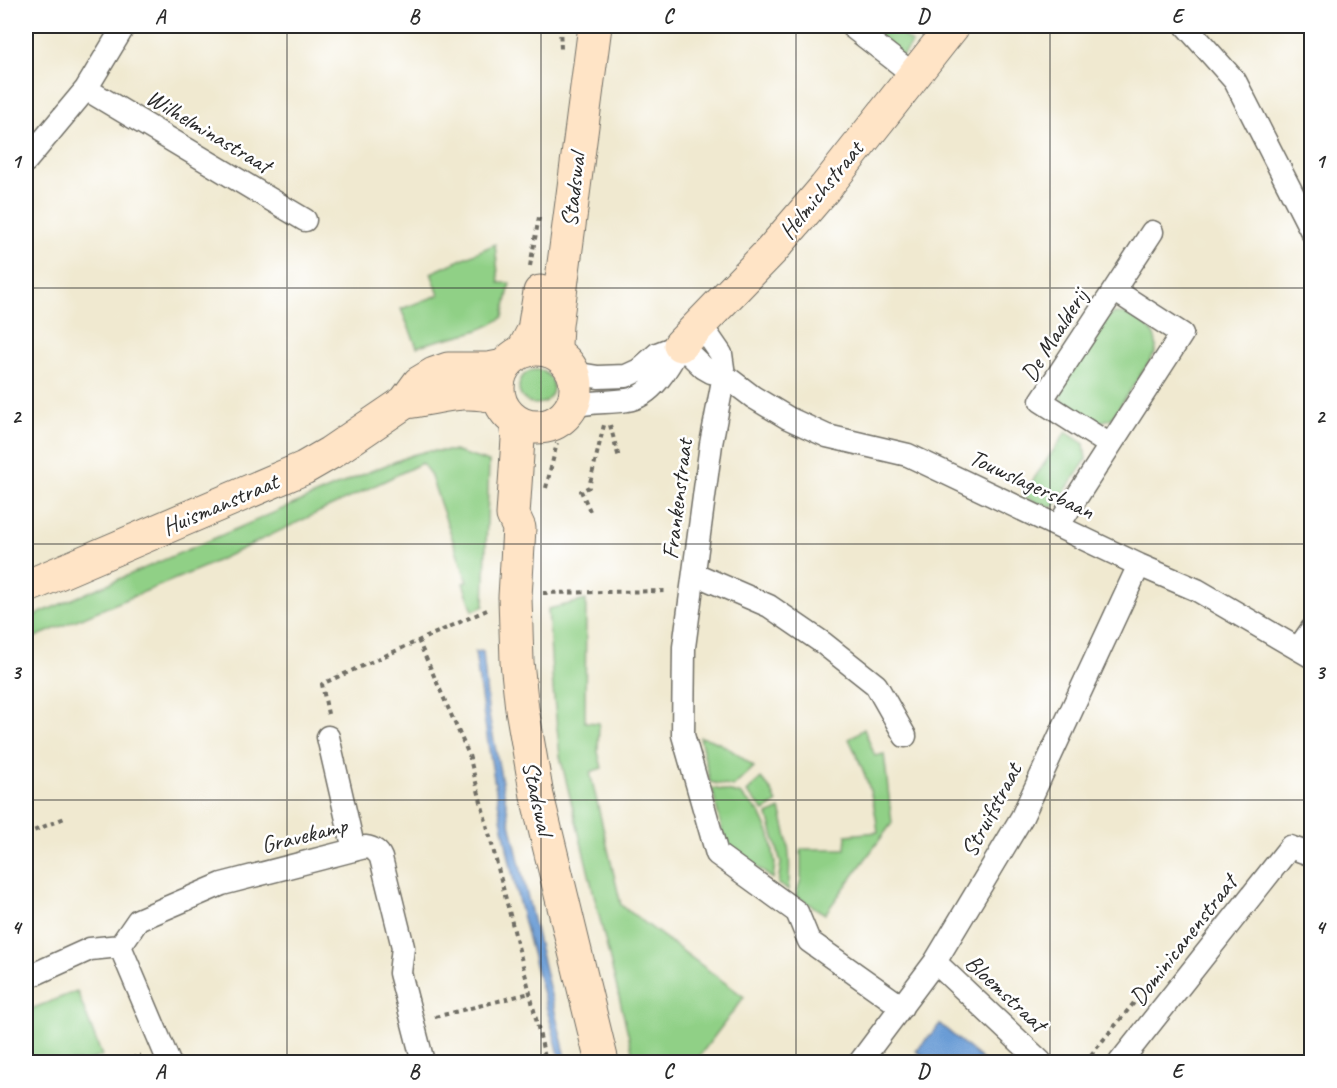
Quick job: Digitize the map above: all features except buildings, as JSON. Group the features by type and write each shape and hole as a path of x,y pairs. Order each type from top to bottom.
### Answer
{"main road":[{"name":"Helmichstraat","path":"689,336 799,218 953,26"},
{"name":"Stadswal","path":"514,358 535,326 568,30"},
{"name":"Stadswal","path":"565,364 555,345 568,30"},
{"path":"541,349 565,364 576,390 572,406 561,419 536,426 498,379 514,358 541,349"},
{"name":"Huismanstraat","path":"26,587 304,468 405,402 419,383 440,371 489,369 514,358"},
{"name":"Huismanstraat","path":"405,402 452,393 478,393 536,426"},
{"name":"Stadswal","path":"536,426 539,446 527,516 519,528 516,624 519,682 525,732 548,842 602,1062"}],"street":[{"path":"26,161 86,89 124,26"},
{"path":"851,26 914,75"},
{"path":"1186,26 1235,81 1311,232"},
{"name":"Wilhelminastraat","path":"86,89 305,220"},
{"name":"De Maalderij","path":"1110,445 1041,401 1152,232"},
{"name":"De Maalderij","path":"1058,525 1182,334 1114,290"},
{"path":"689,336 710,338 721,354 724,375"},
{"name":"Helmichstraat","path":"565,364 598,377 626,376 639,370 657,354 689,336"},
{"name":"Helmichstraat","path":"572,406 593,401 628,400 639,396 669,368 689,336"},
{"name":"Touwslagersbaan","path":"724,375 769,408 806,427 827,436 908,455 1139,565 1197,590 1305,653"},
{"name":"Frankenstraat","path":"724,375 711,444 694,582 769,606 823,643 876,685 905,736"},
{"name":"Struifstraat","path":"860,1062 934,962 1022,817 1139,565"},
{"path":"694,582 684,647 683,735 717,854 796,912 809,941 902,1007"},
{"path":"1305,653 1311,629"},
{"path":"328,737 354,850"},
{"name":"Gravekamp","path":"120,946 138,920 222,884 370,847 378,852 381,858 403,947 400,973 423,1062"},
{"name":"Dominicanenstraat","path":"1120,1062 1290,847 1311,855"},
{"path":"26,978 90,949 120,946 169,1062"},
{"name":"Bloemstraat","path":"934,962 1041,1062"}],"path":[{"name":"Stadswal","path":"529,269 539,214"},
{"path":"590,511 580,491 589,487 604,425"},
{"path":"610,425 619,458"},
{"path":"536,426 552,466"},
{"path":"535,593 694,582"},
{"path":"328,737 332,731 322,684 496,606"},
{"path":"418,640 469,755 546,1062"},
{"path":"26,834 67,817"},
{"path":"412,1022 530,993"}],"green space":[{"path":"861,26 912,26 903,36 912,43 901,57"},
{"path":"495,244 499,283 510,283 503,317 472,332 417,347 401,309 439,295 431,273"},
{"path":"1115,313 1131,316 1151,330 1155,337 1155,353 1112,418 1105,421 1093,421 1063,404 1058,391 1107,317"},
{"path":"536,370 548,375 553,387 548,399 536,404 524,399 519,387 524,375"},
{"path":"1066,432 1084,444 1086,460 1054,507 1047,507 1022,496"},
{"path":"427,451 454,451 489,462 484,606 473,611 463,583 467,581 430,474 422,463 204,567 26,641 26,619 371,471"},
{"path":"586,600 585,722 599,723 598,752 602,768 590,772 621,905 744,997 695,1062 635,1062 560,756 548,609"},
{"path":"864,729 875,756 884,754 892,823 825,914 796,896 801,879 801,849 845,849 846,835 878,832 868,784 849,739"},
{"path":"700,737 722,744 754,767 733,787 710,782"},
{"path":"761,778 771,790 777,803 764,811 747,792"},
{"path":"712,788 740,794 760,813 770,835 775,863 773,879 725,843"},
{"path":"780,809 790,869 788,890 778,884 781,863 768,815"},
{"path":"77,991 102,1056 85,1062 26,1062 26,1011"}],"water":[{"path":"483,651 488,710 510,823 567,1062 561,1062 509,857 492,770 475,652"},
{"path":"940,1024 985,1062 934,1062 916,1051"}]}
